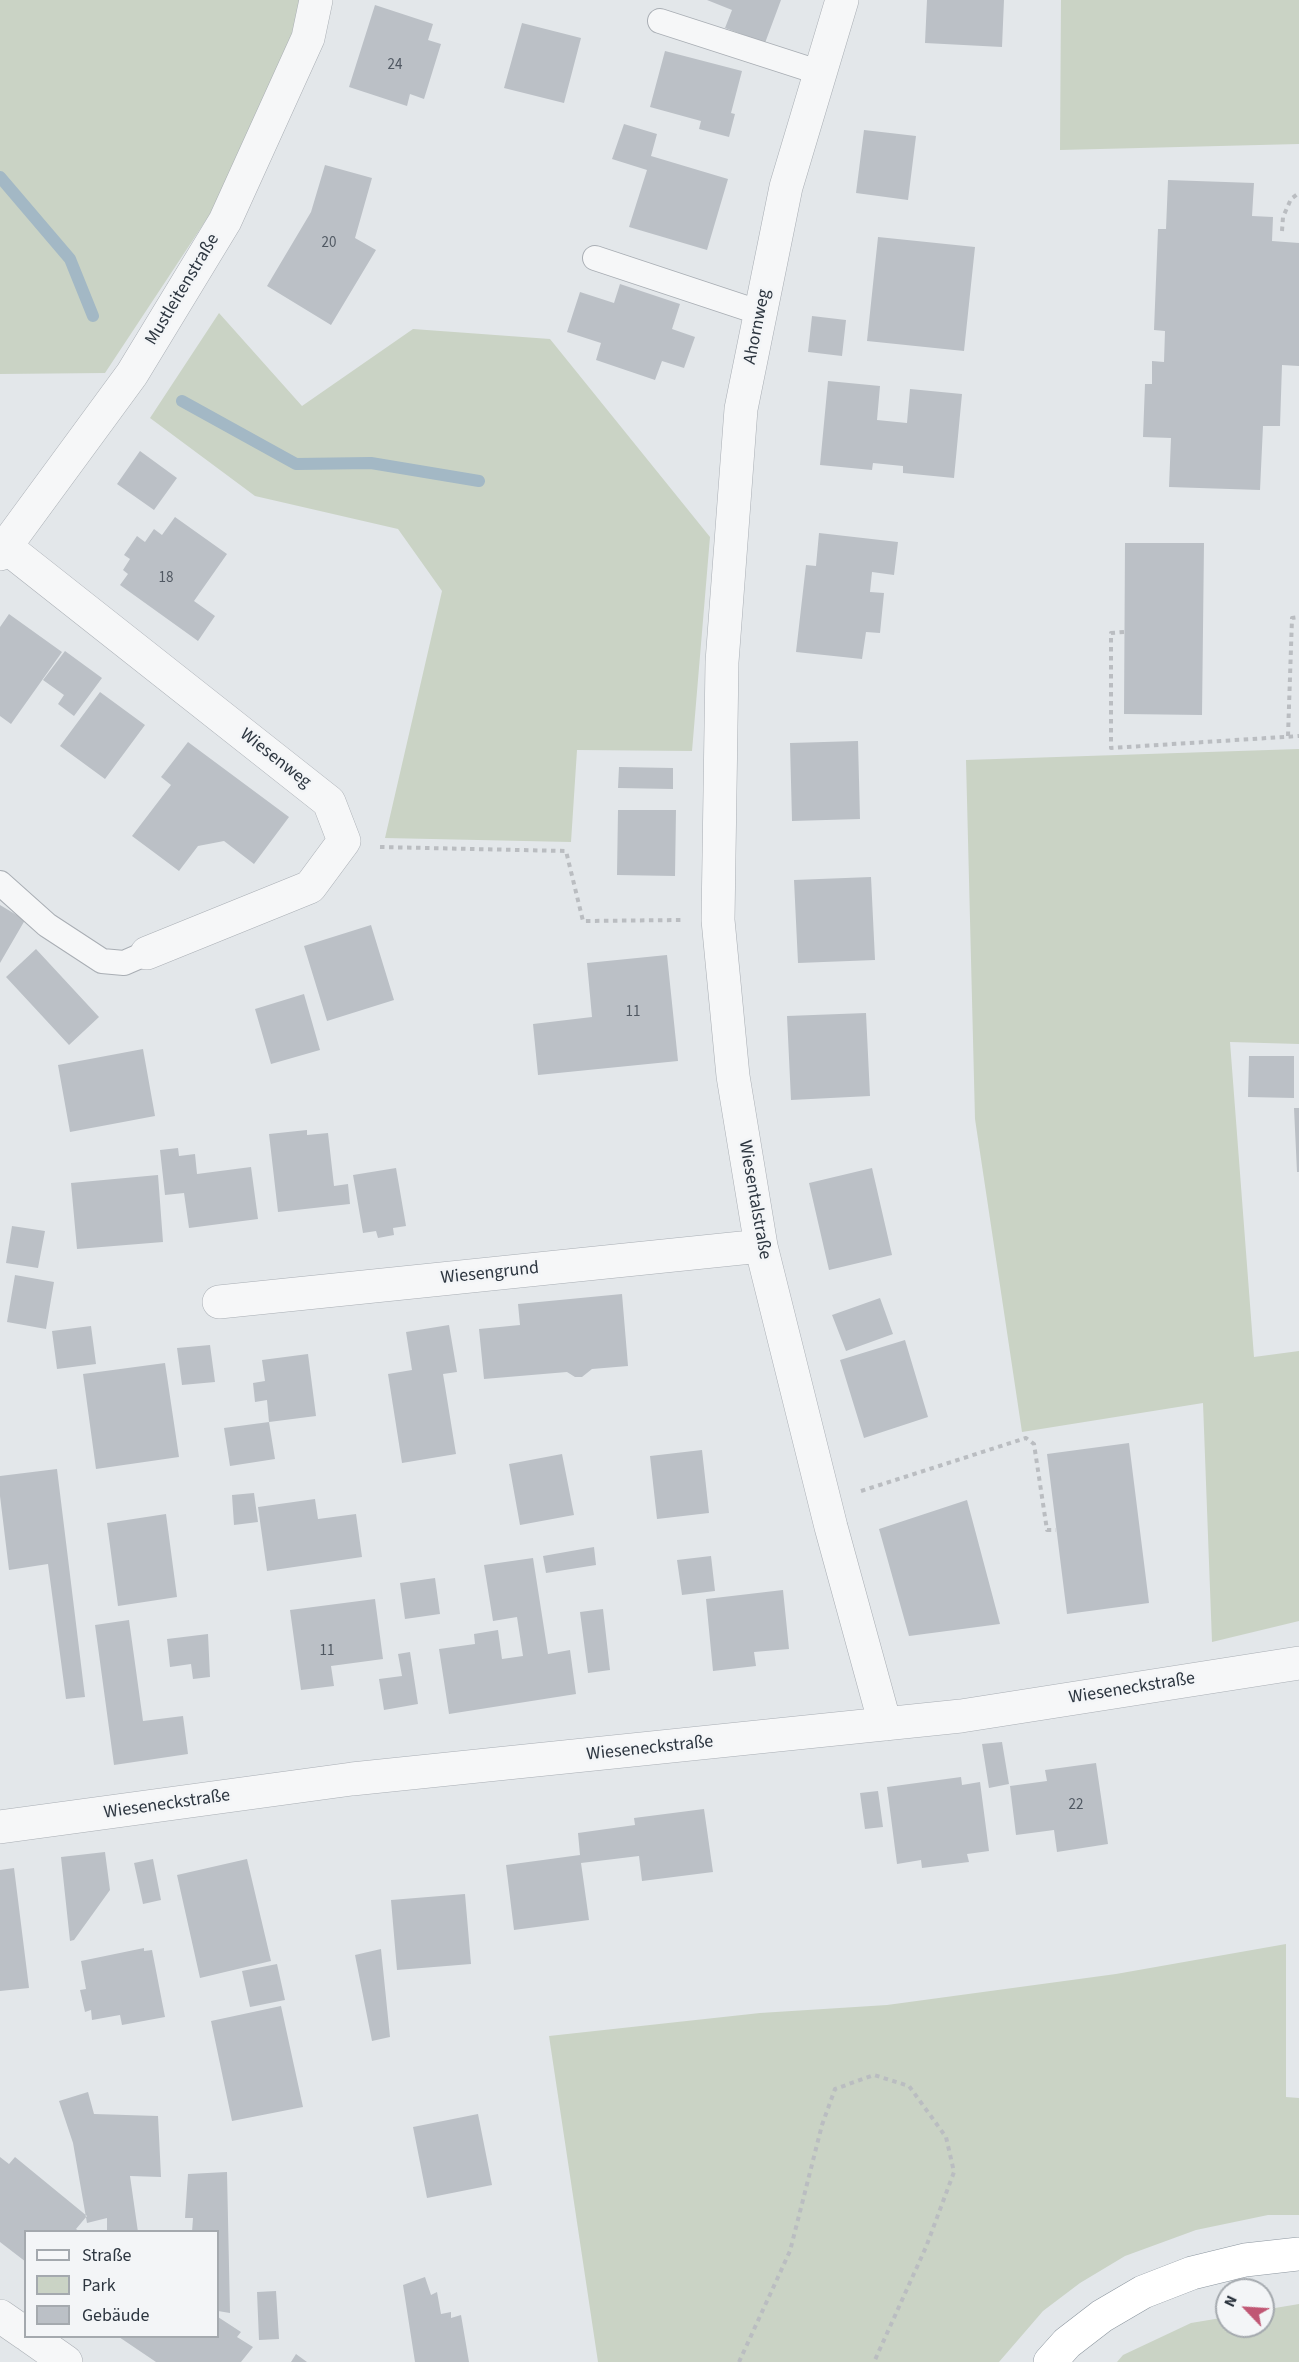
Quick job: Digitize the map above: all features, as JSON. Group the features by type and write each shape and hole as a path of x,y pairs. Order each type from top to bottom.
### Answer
{"highway":[{"path":"1050,2362 1067,2343 1102,2316 1143,2292 1192,2273 1245,2260 1299,2254"}],"street":[{"name":"Mustleitenstraße","path":"3,550 132,374 225,221 308,38 316,0"},
{"name":"Ahornweg","path":"722,662 741,409 786,187 818,72 842,0"},
{"name":"Wiesenweg","path":"3,550 329,802 344,841"},
{"name":"Wiesentalstraße","path":"722,662 718,920 733,1076 761,1246 885,1724"},
{"path":"147,953 310,886 344,841"},
{"name":"Wiesengrund","path":"219,1302 761,1246"},
{"name":"Wieseneckstraße","path":"0,1827 352,1779 961,1716 1299,1662"},
{"path":"0,2316 24,2333"},
{"path":"31,2338 66,2362"}],"lane":[{"path":"660,21 818,72"},
{"path":"595,258 761,313"},
{"path":"0,883 47,925 102,961 124,963 147,953"}],"path":[{"path":"1282,231 1283,217 1291,199 1299,193"},
{"path":"1288,736 1292,618 1299,617"},
{"path":"1125,632 1111,633 1111,748 1299,736"},
{"path":"344,841 394,849 566,851 583,921 718,920"},
{"path":"826,1502 1026,1438 1035,1444 1047,1530 1056,1530"},
{"path":"739,2362 790,2251 822,2125 834,2089 874,2075 909,2086 946,2137 954,2172 926,2247 874,2362"}],"green space":[{"path":"0,0 300,0 293,31 216,205 105,373 0,374"},
{"path":"1061,0 1299,0 1299,144 1060,150"},
{"path":"219,313 302,406 413,329 550,339 710,537 692,751 577,750 571,842 385,838 442,591 398,529 255,496 150,418"},
{"path":"1299,749 1299,1044 1230,1042 1254,1357 1299,1351 1299,1621 1212,1642 1203,1403 1022,1432 975,1119 966,760"},
{"path":"1286,1944 1286,2097 1299,2098 1299,2215 1268,2215 1196,2230 1125,2256 1080,2283 1043,2311 999,2362 598,2362 549,2036 760,2013 887,2005 1116,1974"},
{"path":"1299,2304 1299,2362 1117,2362 1123,2355 1191,2323 1215,2319 1215,2338 1275,2338 1275,2308"}],"building":[{"path":"707,0 781,0 765,43 725,28 732,10"},
{"path":"927,0 1004,0 1002,47 925,43"},
{"path":"375,5 433,24 428,40 441,44 424,99 410,94 407,106 349,87"},
{"path":"522,23 581,38 564,103 504,88"},
{"path":"665,51 742,71 731,113 735,114 729,137 699,129 701,121 650,107"},
{"path":"624,124 657,134 651,156 728,179 707,250 629,227 647,170 612,159"},
{"path":"864,130 916,136 908,200 856,193"},
{"path":"325,165 372,178 355,238 376,250 331,325 267,286 311,212"},
{"path":"1168,180 1254,183 1252,216 1273,217 1272,241 1299,243 1299,366 1282,365 1280,426 1263,426 1260,490 1169,487 1171,438 1143,437 1145,384 1152,384 1152,361 1164,362 1165,331 1154,330 1158,229 1166,229"},
{"path":"878,237 975,247 964,351 867,341"},
{"path":"620,284 680,304 672,329 695,337 684,368 662,361 655,380 596,360 601,343 567,332 580,292 614,303"},
{"path":"812,316 846,320 842,356 808,352"},
{"path":"828,381 880,386 877,420 907,423 910,389 962,394 954,478 903,473 903,466 873,463 872,470 820,465"},
{"path":"140,451 177,478 154,510 117,484"},
{"path":"175,517 227,554 194,601 215,616 198,641 120,585 128,574 123,570 130,559 124,555 137,536 145,542 154,529 162,535"},
{"path":"819,533 898,542 894,575 872,572 870,592 884,593 880,633 866,632 862,659 796,652 806,565 816,566"},
{"path":"1125,543 1204,543 1202,715 1124,714"},
{"path":"9,614 62,652 11,724 0,716 0,627"},
{"path":"65,651 102,678 74,716 58,704 64,695 43,680"},
{"path":"100,692 145,725 105,779 60,746"},
{"path":"858,741 860,819 792,821 790,743"},
{"path":"188,742 289,817 254,864 224,841 198,846 179,871 132,836 171,785 161,777"},
{"path":"619,767 673,768 673,789 618,788"},
{"path":"618,810 676,810 675,876 617,875"},
{"path":"871,877 875,960 798,963 794,880"},
{"path":"0,905 25,920 0,963"},
{"path":"371,925 394,1000 327,1021 304,946"},
{"path":"36,949 99,1017 69,1045 6,977"},
{"path":"667,955 678,1061 538,1075 533,1024 592,1017 587,963"},
{"path":"304,994 320,1050 271,1064 255,1009"},
{"path":"866,1013 870,1096 791,1100 787,1016"},
{"path":"143,1049 155,1116 70,1132 58,1065"},
{"path":"1249,1056 1294,1056 1294,1098 1248,1097"},
{"path":"1294,1108 1299,1108 1299,1172 1297,1172"},
{"path":"307,1130 307,1135 328,1133 334,1186 348,1184 350,1204 278,1212 269,1134"},
{"path":"178,1148 179,1156 195,1154 197,1174 251,1167 258,1219 189,1228 184,1193 165,1195 160,1150"},
{"path":"396,1168 406,1226 393,1228 394,1235 378,1238 376,1231 363,1233 353,1175"},
{"path":"872,1168 892,1255 829,1270 809,1183"},
{"path":"158,1175 163,1242 77,1249 71,1183"},
{"path":"12,1226 45,1231 38,1268 6,1263"},
{"path":"15,1275 54,1282 46,1329 7,1322"},
{"path":"622,1294 628,1366 592,1369 582,1377 575,1377 567,1372 484,1379 479,1329 520,1325 518,1304"},
{"path":"880,1298 893,1334 846,1351 832,1315"},
{"path":"449,1325 457,1372 443,1374 456,1454 402,1463 388,1374 412,1370 406,1332"},
{"path":"91,1326 96,1364 57,1369 52,1331"},
{"path":"905,1340 928,1417 864,1438 840,1360"},
{"path":"210,1345 215,1382 182,1385 177,1348"},
{"path":"308,1354 316,1416 269,1422 267,1400 255,1402 253,1383 265,1381 262,1360"},
{"path":"165,1363 179,1457 96,1469 83,1374"},
{"path":"269,1422 275,1459 230,1466 224,1428"},
{"path":"1129,1443 1149,1603 1067,1614 1047,1454"},
{"path":"702,1450 709,1513 657,1519 650,1456"},
{"path":"562,1454 574,1515 520,1525 509,1464"},
{"path":"57,1469 85,1697 66,1699 48,1564 9,1570 0,1496 0,1476"},
{"path":"254,1493 258,1522 234,1525 232,1495"},
{"path":"315,1499 318,1519 356,1514 362,1557 267,1571 258,1507"},
{"path":"967,1500 1000,1624 909,1636 879,1529"},
{"path":"166,1514 177,1597 118,1606 107,1523"},
{"path":"594,1547 596,1565 546,1573 543,1556"},
{"path":"711,1556 715,1591 682,1595 677,1560"},
{"path":"533,1558 548,1654 570,1650 576,1694 449,1714 439,1649 475,1644 474,1634 498,1630 502,1659 523,1656 517,1617 493,1621 484,1565"},
{"path":"435,1578 440,1614 405,1619 400,1583"},
{"path":"783,1590 789,1649 754,1652 756,1666 713,1671 706,1599"},
{"path":"375,1599 383,1659 331,1666 334,1686 301,1690 290,1610"},
{"path":"603,1609 610,1670 588,1673 580,1612"},
{"path":"129,1620 143,1721 183,1716 188,1754 114,1765 95,1625"},
{"path":"208,1634 210,1677 193,1679 191,1664 170,1667 167,1639"},
{"path":"410,1652 418,1704 384,1710 379,1679 402,1676 398,1654"},
{"path":"1002,1742 1009,1784 989,1788 982,1744"},
{"path":"1096,1763 1108,1844 1057,1852 1054,1830 1016,1835 1010,1786 1047,1781 1045,1770"},
{"path":"961,1777 962,1785 980,1782 989,1851 967,1854 969,1862 922,1868 921,1860 897,1864 887,1787"},
{"path":"878,1791 883,1827 865,1829 860,1793"},
{"path":"704,1809 713,1872 642,1881 639,1856 581,1863 589,1920 514,1930 506,1865 580,1855 578,1833 635,1825 634,1818"},
{"path":"105,1852 110,1890 74,1940 70,1941 61,1857"},
{"path":"153,1859 161,1900 143,1904 134,1863"},
{"path":"247,1859 271,1961 200,1978 177,1875"},
{"path":"14,1868 29,1988 0,1991 0,1870"},
{"path":"465,1894 471,1964 397,1970 391,1900"},
{"path":"144,1948 144,1951 152,1950 165,2017 122,2025 120,2015 92,2020 91,2010 85,2012 80,1990 86,1989 81,1961"},
{"path":"381,1949 390,2037 372,2041 355,1955"},
{"path":"277,1964 285,2000 250,2007 242,1971"},
{"path":"281,2006 303,2107 232,2121 211,2021"},
{"path":"88,2092 94,2114 158,2116 161,2177 130,2176 138,2230 107,2230 107,2218 87,2223 73,2143 59,2101"},
{"path":"478,2114 492,2185 427,2198 413,2127"},
{"path":"0,2157 9,2164 15,2157 87,2216 77,2230 24,2230 24,2260 0,2242"},
{"path":"227,2172 230,2313 219,2311 219,2230 192,2230 193,2218 185,2218 188,2174"},
{"path":"425,2277 431,2295 437,2292 441,2314 451,2312 451,2318 461,2315 469,2362 415,2362 403,2285"},
{"path":"276,2291 279,2339 259,2340 257,2292"},
{"path":"219,2318 241,2332 237,2337 253,2347 241,2362 156,2362 120,2338 219,2338"},
{"path":"296,2354 307,2362 291,2362"}],"waterway":[{"path":"0,177 70,259 93,316"},
{"path":"182,401 296,464 371,463 479,481"}]}
